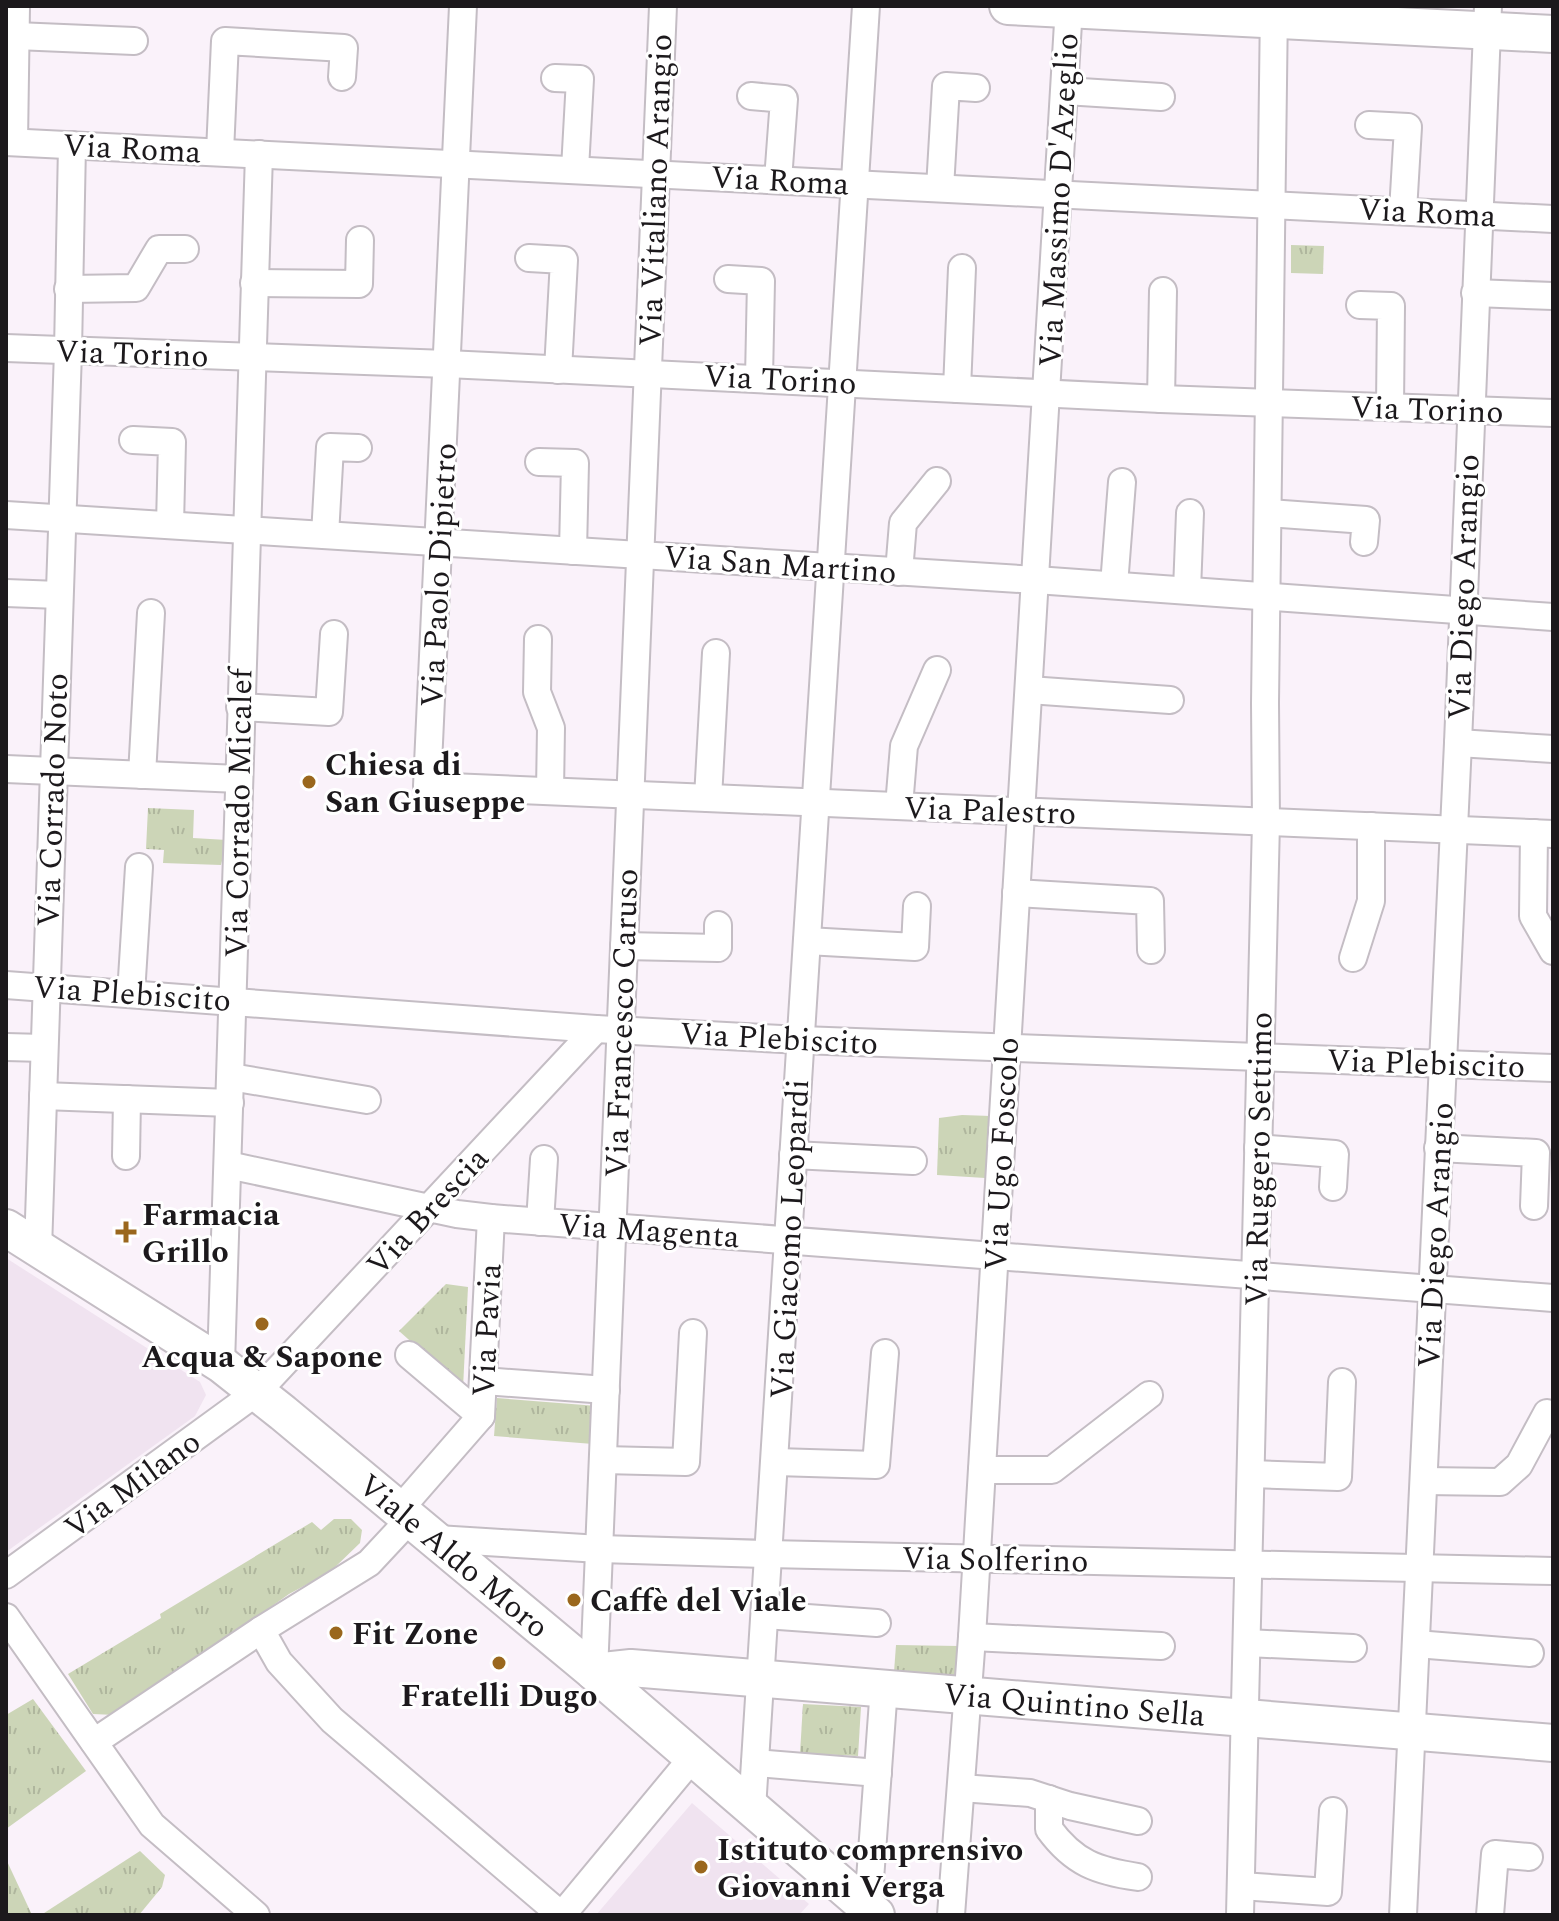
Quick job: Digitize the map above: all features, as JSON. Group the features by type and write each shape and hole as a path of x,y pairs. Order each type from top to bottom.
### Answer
{"street":[{"path":"10,142 16,6"},
{"name":"Via Paolo Dipietro","path":"427,786 463,6"},
{"name":"Via Vitaliano Arangio","path":"647,373 663,6"},
{"name":"Via Giacomo Leopardi","path":"752,1809 866,6"},
{"path":"1008,6 1487,18 1553,34"},
{"name":"Via Massimo D'Azeglio","path":"1047,393 1069,8"},
{"name":"Via Ruggero Settimo","path":"1240,1915 1266,822 1274,14"},
{"name":"Via Diego Arangio","path":"1403,1915 1458,743 1487,18"},
{"path":"16,36 134,41"},
{"path":"220,152 225,41 344,48 342,77"},
{"path":"555,78 580,79 575,169"},
{"path":"940,188 946,86 976,88"},
{"path":"1065,91 1161,97"},
{"path":"751,96 784,99 778,180"},
{"path":"1369,125 1408,127 1403,211"},
{"name":"Via Roma","path":"10,142 1553,219"},
{"name":"Via Corrado Noto","path":"38,1249 72,145"},
{"name":"Via Corrado Micalef","path":"221,1364 259,154"},
{"path":"254,283 359,284 360,240"},
{"path":"68,289 136,288 159,249 185,249"},
{"path":"529,258 564,260 558,370"},
{"path":"957,389 962,268"},
{"path":"728,279 761,281 759,378"},
{"path":"1161,399 1163,291"},
{"path":"1475,293 1553,296"},
{"path":"1360,305 1391,306 1390,407"},
{"name":"Via Torino","path":"6,348 447,364 1161,399 1553,413"},
{"name":"Via Francesco Caruso","path":"594,1672 613,1229 609,1029 624,946 647,373"},
{"name":"Via Ugo Foscolo","path":"951,1915 977,1559 1047,393"},
{"path":"133,440 172,442 170,525"},
{"path":"325,535 330,447 358,448"},
{"path":"539,462 575,463 573,551"},
{"path":"899,572 903,523 937,481"},
{"path":"1114,585 1122,482"},
{"path":"1187,590 1190,513"},
{"path":"1268,513 1366,520 1364,542"},
{"name":"Via San Martino","path":"6,515 1114,585 1553,617"},
{"path":"6,593 59,595"},
{"path":"142,775 151,613"},
{"path":"240,707 329,712 334,634"},
{"path":"538,639 537,692 551,728 550,791"},
{"path":"708,798 716,653"},
{"path":"899,806 904,746 937,670"},
{"path":"1029,690 1170,700"},
{"path":"1458,743 1553,749"},
{"path":"6,769 239,779"},
{"name":"Via Palestro","path":"427,786 1544,834"},
{"path":"1353,958 1371,901 1371,826"},
{"path":"1544,834 1533,916 1553,951"},
{"path":"131,994 139,867"},
{"path":"1016,893 1150,901 1151,950"},
{"path":"807,941 915,947 917,906"},
{"path":"624,946 718,948 718,925"},
{"name":"Via Plebiscito","path":"6,985 801,1040 1553,1068"},
{"name":"Via Brescia","path":"257,1392 430,1207 609,1029"},
{"path":"6,1047 44,1048"},
{"path":"43,1096 127,1099 231,1090 367,1100"},
{"path":"126,1156 127,1099"},
{"path":"1258,1148 1335,1154 1333,1187"},
{"path":"1438,1148 1536,1153 1534,1206"},
{"path":"793,1155 913,1161"},
{"path":"540,1222 544,1159"},
{"name":"Via Magenta","path":"228,1165 457,1214 491,1218 1553,1298"},
{"name":"Via Pavia","path":"94,1742 261,1630 369,1563 416,1522 481,1416 491,1218"},
{"name":"Viale Aldo Moro","path":"6,1228 221,1364 257,1392 594,1672 872,1911"},
{"path":"603,1460 686,1462 693,1333"},
{"path":"776,1462 876,1465 885,1353"},
{"path":"409,1355 481,1416"},
{"path":"484,1381 606,1390"},
{"path":"1251,1474 1338,1477 1342,1382"},
{"name":"Via Milano","path":"6,1575 257,1392"},
{"path":"982,1470 1052,1470 1149,1395"},
{"path":"1424,1481 1500,1482 1519,1465 1547,1413"},
{"name":"Via Solferino","path":"416,1522 600,1549 1553,1571"},
{"path":"765,1615 877,1623"},
{"path":"6,1617 152,1825 243,1911"},
{"path":"261,1630 279,1662 332,1720 562,1915 693,1757"},
{"path":"972,1637 1161,1646"},
{"path":"1247,1643 1353,1648"},
{"path":"1416,1644 1530,1653"},
{"name":"Via Quintino Sella","path":"594,1672 631,1668 1553,1743"},
{"path":"872,1911 884,1687"},
{"path":"755,1763 878,1773"},
{"path":"961,1788 1030,1793 1138,1821"},
{"path":"1049,1799 1049,1829 1073,1857 1088,1866 1138,1877"},
{"path":"1241,1886 1328,1892 1333,1811"},
{"path":"1490,1915 1495,1854 1529,1857"}],"shaded area":[{"path":"6,1258 200,1382 206,1395 195,1416 6,1552"},
{"name":"Istituto comprensivo Giovanni Verga","path":"692,1803 809,1904 799,1915 596,1915"}],"green space":[{"path":"1291,245 1324,246 1323,274 1291,273"},
{"path":"148,808 194,810 193,838 227,840 221,865 163,863 164,850 146,849"},
{"path":"991,1116 985,1178 937,1175 939,1118"},
{"path":"446,1284 468,1287 463,1388 399,1331"},
{"path":"497,1398 597,1406 593,1444 494,1436"},
{"path":"334,1519 351,1519 362,1530 360,1543 330,1572 289,1594 125,1711 115,1715 93,1714 68,1674 312,1522 321,1530"},
{"path":"896,1645 959,1646 957,1676 894,1672"},
{"path":"33,1699 86,1771 6,1829 6,1715"},
{"path":"803,1704 861,1707 858,1756 800,1753"},
{"path":"140,1851 165,1875 162,1887 139,1915 41,1915"},
{"path":"6,1859 32,1915 6,1915"}],"place":[{"name":"Chiesa di San Giuseppe","path":"309,782"},
{"name":"Farmacia Grillo","path":"126,1232"},
{"name":"Acqua & Sapone","path":"262,1324"},
{"name":"Caffè del Viale","path":"574,1600"},
{"name":"Fit Zone","path":"336,1633"},
{"name":"Fratelli Dugo","path":"499,1663"},
{"name":"Istituto comprensivo Giovanni Verga","path":"701,1867"}]}
